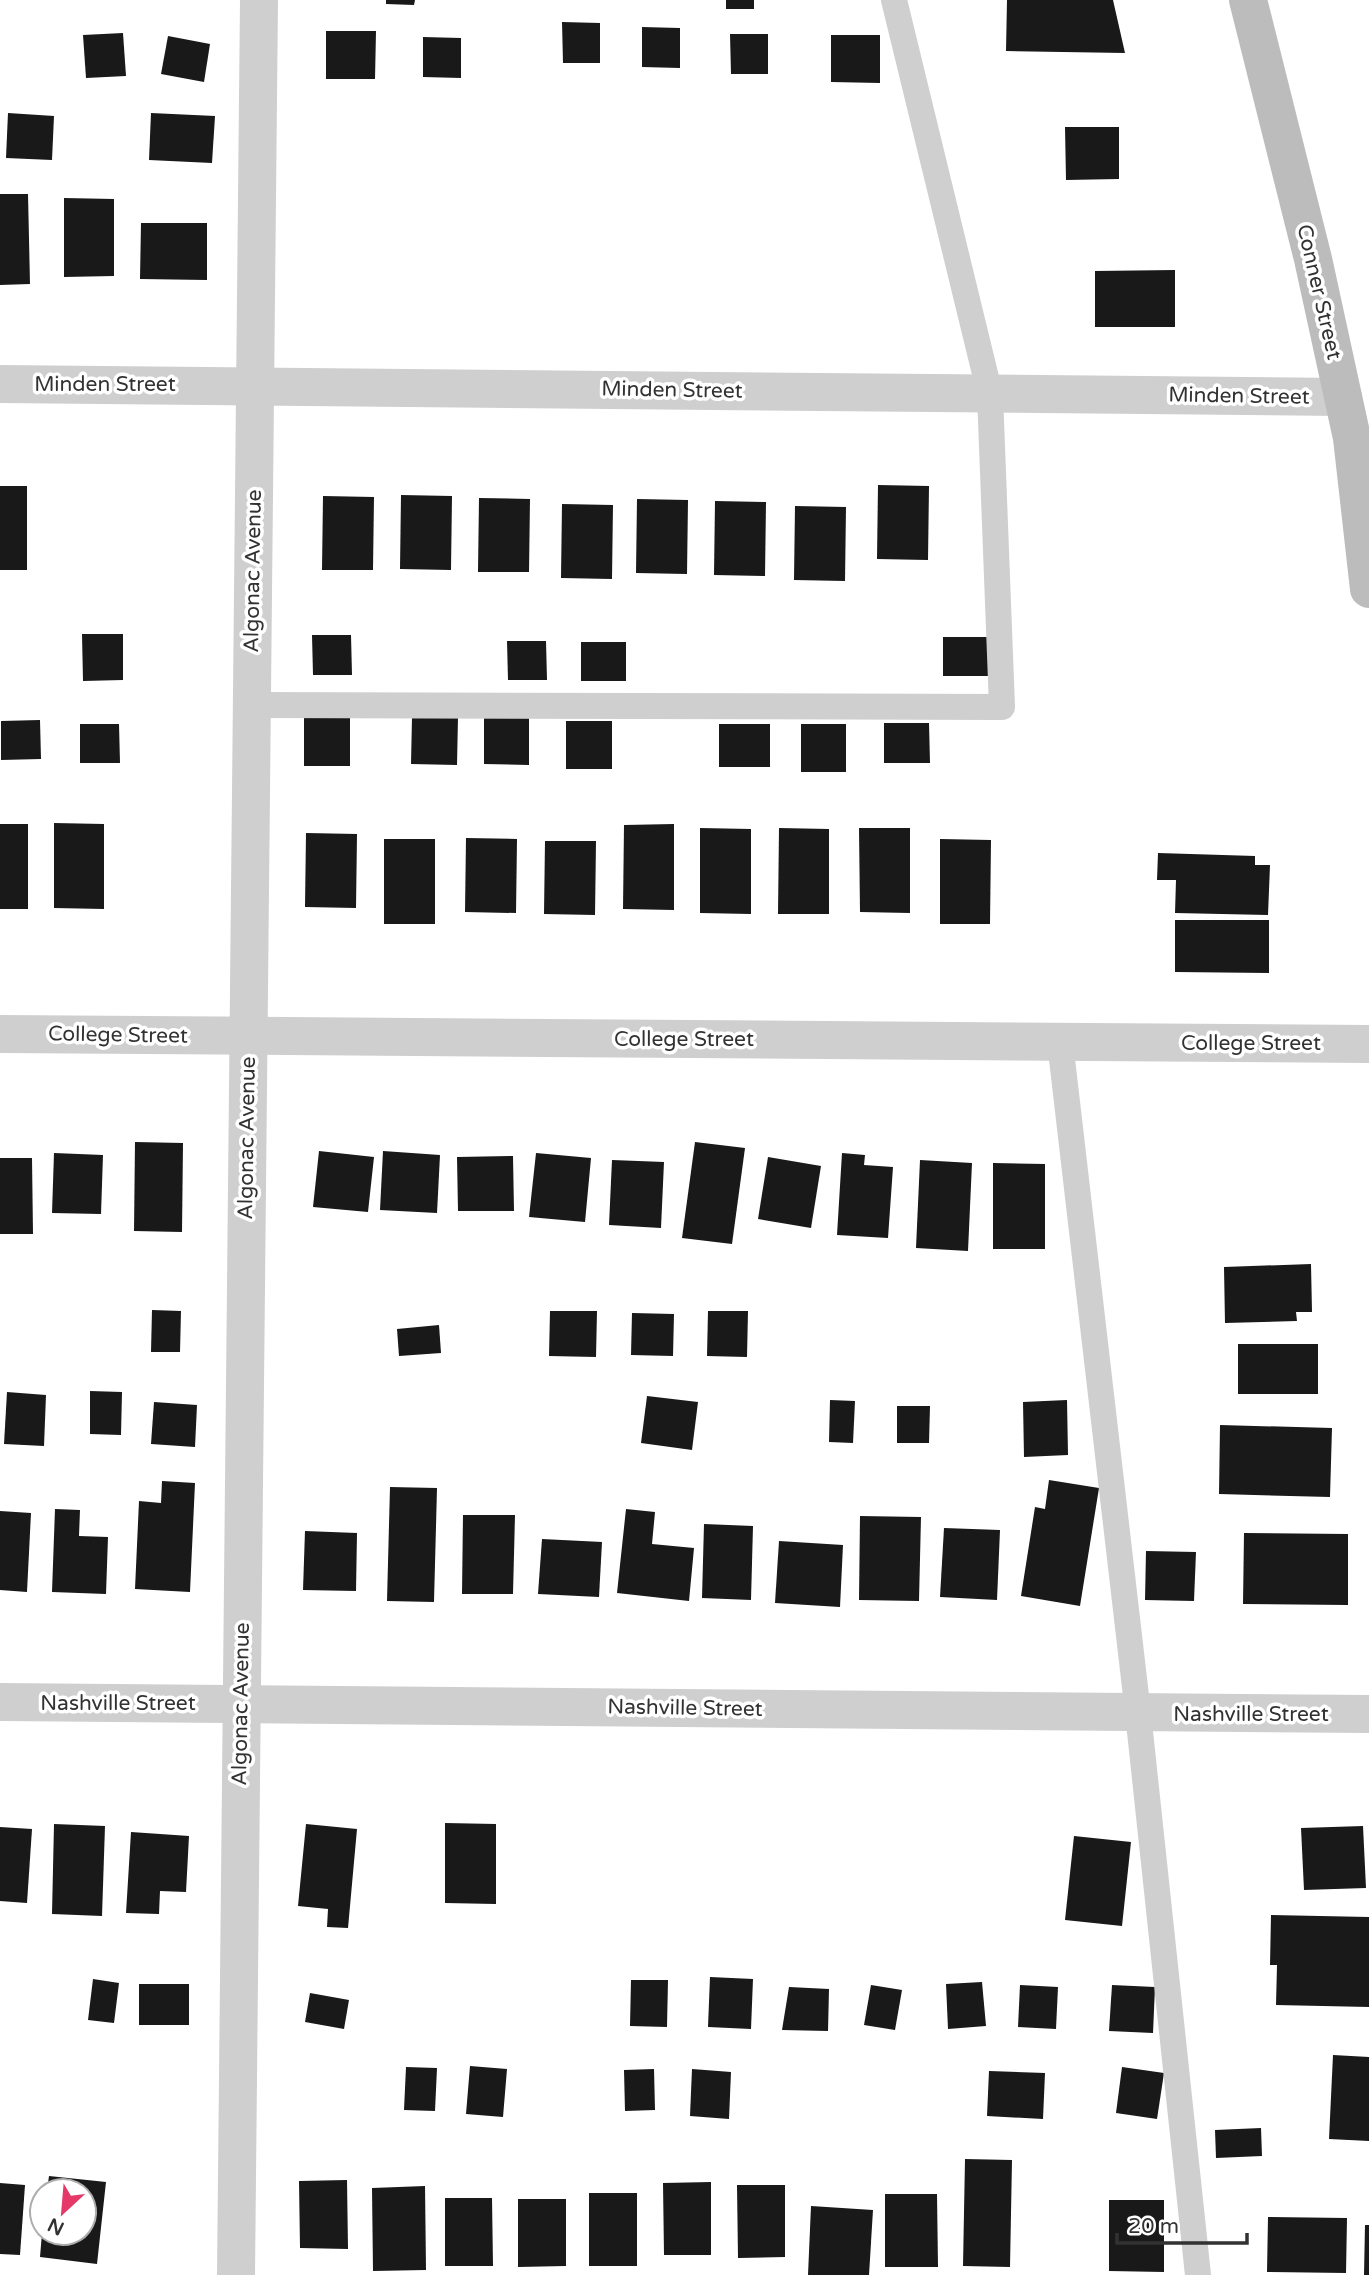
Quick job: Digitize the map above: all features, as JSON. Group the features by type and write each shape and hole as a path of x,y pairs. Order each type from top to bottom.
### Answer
{"main road":[{"name":"Conner Street","path":"1248,0 1313,259 1352,438 1369,589"}],"street":[{"name":"Algonac Avenue","path":"236,2275 259,0"},
{"name":"Minden Street","path":"0,384 1343,397"},
{"name":"College Street","path":"0,1034 1369,1044"},
{"name":"Nashville Street","path":"0,1702 1369,1714"}],"lane":[{"path":"252,705 1002,707 990,394 894,0"},
{"path":"1059,1042 1138,1713 1198,2275"}],"building":[{"path":"386,0 415,0 414,5 386,4"},
{"path":"726,0 754,0 754,9 726,9"},
{"path":"1007,0 1113,0 1125,53 1006,51"},
{"path":"562,22 600,23 600,63 563,63"},
{"path":"642,27 680,28 680,68 642,67"},
{"path":"326,31 376,31 375,79 326,79"},
{"path":"123,33 126,76 86,78 83,35"},
{"path":"730,34 768,34 768,74 731,74"},
{"path":"831,35 880,35 880,83 831,82"},
{"path":"168,36 210,44 204,82 161,74"},
{"path":"423,37 461,38 461,78 423,77"},
{"path":"8,113 54,116 52,160 6,158"},
{"path":"151,113 215,116 212,163 149,160"},
{"path":"1065,127 1119,127 1119,179 1066,180"},
{"path":"0,194 28,194 30,284 0,285"},
{"path":"64,198 114,199 114,276 64,277"},
{"path":"141,223 207,223 207,280 140,279"},
{"path":"1175,270 1175,327 1095,327 1095,271"},
{"path":"878,485 929,486 928,560 877,559"},
{"path":"0,486 27,486 27,570 0,570"},
{"path":"401,495 452,496 451,570 400,569"},
{"path":"323,496 374,497 373,570 322,570"},
{"path":"479,498 530,499 529,572 478,572"},
{"path":"637,499 688,500 687,574 636,573"},
{"path":"715,501 766,502 765,576 714,575"},
{"path":"562,504 613,505 612,579 561,578"},
{"path":"795,506 846,507 845,581 794,580"},
{"path":"82,634 123,634 123,680 83,681"},
{"path":"312,635 351,635 352,675 313,675"},
{"path":"943,637 989,637 989,676 943,676"},
{"path":"507,641 546,641 547,680 508,680"},
{"path":"581,642 626,642 626,681 581,681"},
{"path":"484,716 529,717 529,765 484,764"},
{"path":"412,717 458,717 457,765 411,764"},
{"path":"304,718 350,718 350,766 304,766"},
{"path":"40,720 41,759 1,760 1,721"},
{"path":"566,721 612,721 612,769 566,769"},
{"path":"884,723 929,723 930,763 884,763"},
{"path":"80,724 119,724 120,763 80,763"},
{"path":"719,724 770,724 770,767 719,767"},
{"path":"801,724 846,724 846,772 801,772"},
{"path":"54,823 104,824 104,909 54,908"},
{"path":"0,824 28,824 28,909 0,909"},
{"path":"674,824 674,910 623,909 624,825"},
{"path":"700,828 751,829 751,914 700,913"},
{"path":"779,828 829,829 829,914 778,914"},
{"path":"859,828 910,828 910,913 860,912"},
{"path":"306,833 357,834 356,908 305,907"},
{"path":"466,838 517,839 516,913 465,912"},
{"path":"384,839 435,839 435,924 384,924"},
{"path":"940,839 991,840 990,924 940,924"},
{"path":"545,841 596,841 595,915 544,914"},
{"path":"1158,853 1255,856 1255,865 1270,865 1268,915 1175,913 1176,880 1157,880"},
{"path":"1175,920 1269,920 1269,973 1175,972"},
{"path":"135,1142 183,1143 182,1232 134,1231"},
{"path":"695,1142 745,1148 732,1244 682,1238"},
{"path":"319,1151 374,1157 368,1212 313,1207"},
{"path":"383,1151 440,1155 437,1213 380,1210"},
{"path":"54,1153 103,1155 101,1214 52,1213"},
{"path":"536,1153 591,1158 585,1222 529,1217"},
{"path":"842,1153 865,1155 864,1165 893,1167 888,1238 837,1235"},
{"path":"513,1156 514,1211 458,1211 457,1157"},
{"path":"768,1157 821,1166 811,1228 758,1219"},
{"path":"0,1158 32,1158 33,1234 0,1234"},
{"path":"612,1160 664,1162 661,1228 609,1225"},
{"path":"920,1160 972,1163 968,1251 916,1248"},
{"path":"993,1163 1045,1164 1045,1249 993,1249"},
{"path":"1311,1264 1312,1312 1296,1312 1297,1321 1225,1323 1224,1267"},
{"path":"152,1310 181,1311 180,1352 151,1352"},
{"path":"550,1311 597,1311 596,1357 549,1356"},
{"path":"708,1311 748,1311 747,1357 707,1356"},
{"path":"632,1313 674,1314 673,1356 631,1355"},
{"path":"439,1325 441,1353 399,1356 397,1329"},
{"path":"1238,1344 1318,1344 1318,1394 1238,1394"},
{"path":"90,1391 122,1392 121,1435 90,1434"},
{"path":"7,1392 46,1395 44,1446 4,1444"},
{"path":"647,1396 698,1402 692,1450 641,1443"},
{"path":"830,1400 855,1401 853,1443 829,1442"},
{"path":"1067,1400 1068,1455 1024,1457 1023,1402"},
{"path":"154,1402 197,1405 195,1447 151,1444"},
{"path":"897,1406 930,1406 929,1443 897,1443"},
{"path":"1220,1425 1332,1428 1330,1497 1219,1494"},
{"path":"1049,1480 1099,1488 1080,1606 1021,1596 1035,1507 1045,1509"},
{"path":"162,1481 195,1483 190,1592 135,1589 139,1501 161,1503"},
{"path":"390,1487 437,1488 434,1602 387,1601"},
{"path":"55,1509 80,1510 79,1536 108,1537 106,1594 52,1592"},
{"path":"626,1509 655,1512 652,1544 694,1548 689,1601 617,1593"},
{"path":"0,1511 31,1513 27,1592 0,1590"},
{"path":"463,1515 515,1515 513,1594 462,1594"},
{"path":"860,1516 921,1517 919,1601 859,1600"},
{"path":"704,1524 753,1526 751,1600 702,1598"},
{"path":"944,1528 1000,1530 997,1600 940,1597"},
{"path":"305,1531 357,1533 356,1591 303,1590"},
{"path":"1244,1533 1348,1534 1348,1605 1243,1604"},
{"path":"542,1539 602,1542 599,1597 538,1594"},
{"path":"779,1541 843,1545 840,1607 775,1603"},
{"path":"1146,1551 1196,1552 1194,1601 1145,1600"},
{"path":"445,1823 496,1824 496,1904 445,1903"},
{"path":"54,1824 105,1826 102,1916 52,1914"},
{"path":"306,1824 357,1829 348,1928 327,1927 328,1909 298,1906"},
{"path":"1363,1826 1366,1888 1304,1890 1301,1828"},
{"path":"0,1827 32,1829 27,1903 0,1901"},
{"path":"131,1832 189,1836 186,1892 160,1891 159,1914 126,1913"},
{"path":"1074,1836 1131,1842 1122,1926 1065,1920"},
{"path":"1271,1915 1369,1917 1369,2007 1276,2005 1277,1965 1270,1965"},
{"path":"710,1977 753,1979 751,2029 708,2027"},
{"path":"93,1979 119,1983 114,2023 88,2020"},
{"path":"631,1980 668,1980 667,2027 630,2026"},
{"path":"982,1982 986,2026 948,2029 946,1984"},
{"path":"139,1984 189,1984 189,2025 139,2025"},
{"path":"871,1985 902,1990 895,2030 864,2025"},
{"path":"1020,1985 1058,1987 1056,2029 1018,2027"},
{"path":"1112,1985 1155,1987 1153,2033 1109,2031"},
{"path":"789,1987 829,1989 828,2031 782,2030"},
{"path":"310,1993 349,2000 344,2029 305,2022"},
{"path":"1333,2055 1369,2057 1369,2141 1329,2139"},
{"path":"470,2066 507,2069 503,2117 466,2114"},
{"path":"406,2067 437,2068 435,2111 404,2110"},
{"path":"1122,2067 1164,2073 1157,2119 1116,2113"},
{"path":"654,2069 655,2110 625,2111 624,2070"},
{"path":"692,2069 731,2072 729,2119 690,2116"},
{"path":"989,2071 1045,2073 1043,2119 987,2116"},
{"path":"1261,2128 1262,2156 1216,2158 1215,2130"},
{"path":"965,2159 1012,2160 1010,2267 963,2266"},
{"path":"347,2180 348,2249 300,2248 299,2181"},
{"path":"98,2181 106,2182 97,2264 40,2257 41,2247 98,2247"},
{"path":"711,2182 711,2255 664,2255 663,2183"},
{"path":"0,2183 25,2185 20,2255 0,2254"},
{"path":"737,2185 785,2185 785,2257 738,2258"},
{"path":"425,2186 426,2270 373,2271 372,2188"},
{"path":"589,2193 637,2193 637,2266 589,2266"},
{"path":"885,2194 937,2194 938,2267 885,2267"},
{"path":"445,2198 492,2198 493,2266 445,2266"},
{"path":"518,2199 566,2199 566,2266 518,2267"},
{"path":"1109,2200 1164,2200 1164,2272 1109,2271"},
{"path":"811,2206 873,2210 869,2275 808,2275"},
{"path":"1268,2217 1347,2218 1346,2273 1267,2272"},
{"path":"1365,2225 1369,2225 1369,2275 1364,2275"}]}
